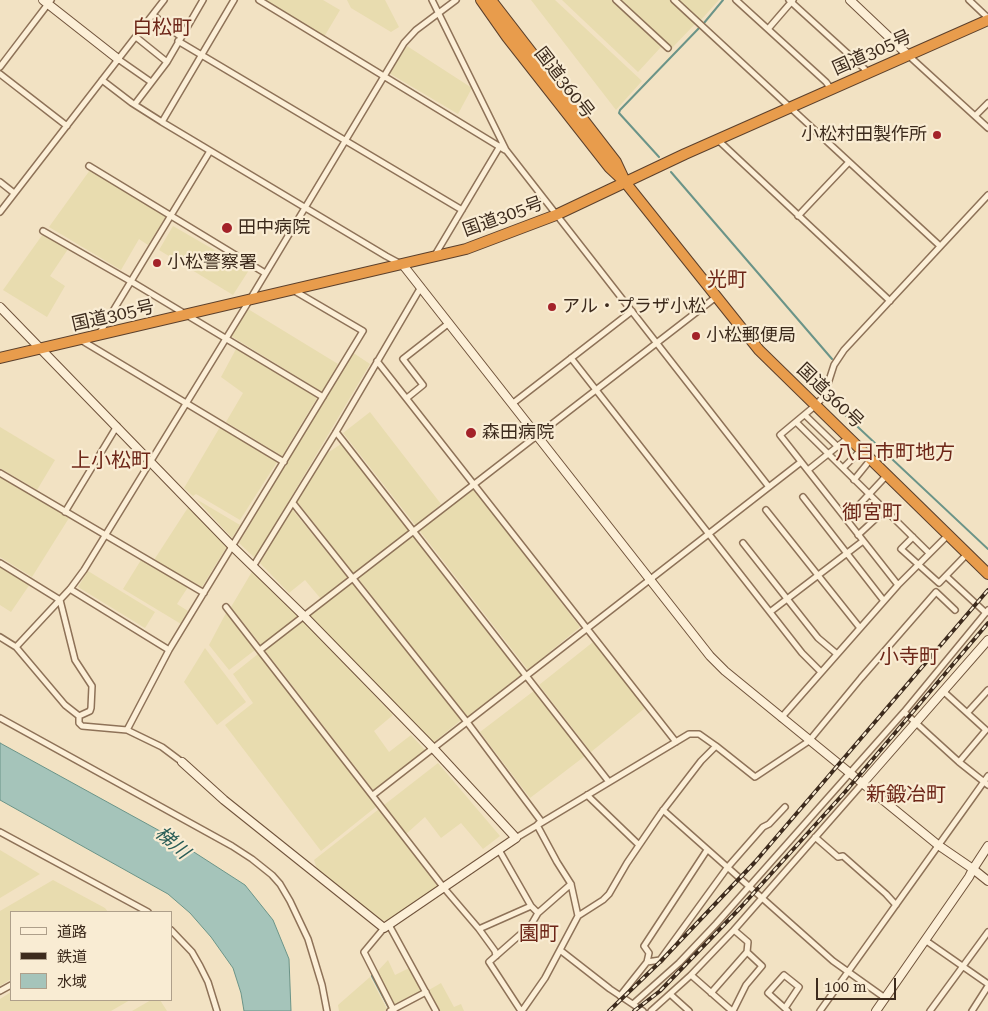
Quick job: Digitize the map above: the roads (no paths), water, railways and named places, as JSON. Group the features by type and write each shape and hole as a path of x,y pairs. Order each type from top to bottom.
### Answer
{"highway":[{"name":"国道360号","path":"481,0 507,37 609,167 625,182 759,350 988,574"},
{"name":"国道360号","path":"491,0 616,162 625,182"},
{"name":"国道305号","path":"0,358 466,249 556,215 625,182 988,19"}],"street":[{"path":"0,212 164,0"},
{"path":"135,104 167,62 203,0"},
{"path":"162,122 234,0"},
{"path":"259,0 506,150"},
{"path":"432,0 506,150 769,487"},
{"path":"16,647 70,589 105,536 249,301 384,75 410,36 456,0"},
{"path":"616,0 668,48"},
{"path":"674,0 940,246"},
{"path":"736,0 826,82 831,89"},
{"path":"850,0 988,128"},
{"path":"969,0 988,19"},
{"path":"0,67 48,1 118,59 151,82"},
{"path":"768,29 791,1 868,72"},
{"path":"153,15 202,56 462,210"},
{"path":"136,37 167,62"},
{"path":"0,74 67,126"},
{"path":"102,80 162,122 403,265 710,656 725,671 862,784 938,845 988,881"},
{"path":"975,116 988,103"},
{"path":"718,140 890,301"},
{"path":"434,256 500,146"},
{"path":"99,334 210,151"},
{"path":"798,216 849,162"},
{"path":"89,166 265,273"},
{"path":"0,182 14,193"},
{"path":"898,585 780,435 805,415 824,396 838,359 988,195"},
{"path":"43,232 132,282 323,397"},
{"path":"254,565 336,432 421,287"},
{"path":"127,730 169,650 363,331 293,290"},
{"path":"260,650 716,297"},
{"path":"0,307 433,748 516,838"},
{"path":"512,404 632,311"},
{"path":"407,398 423,386 403,359 449,323"},
{"path":"81,340 284,462"},
{"path":"571,358 802,653 821,672"},
{"path":"377,361 676,742"},
{"path":"805,415 838,447"},
{"path":"796,422 930,553"},
{"path":"65,512 116,426"},
{"path":"336,432 609,782"},
{"path":"808,470 849,437"},
{"path":"843,468 861,450"},
{"path":"854,480 871,460"},
{"path":"373,795 801,462"},
{"path":"0,473 204,594"},
{"path":"846,519 887,475"},
{"path":"803,497 884,601"},
{"path":"293,503 467,722 541,821 537,825"},
{"path":"766,510 860,628"},
{"path":"858,535 885,510"},
{"path":"782,718 898,585 948,535"},
{"path":"913,537 901,548 939,583 967,553"},
{"path":"770,612 863,541"},
{"path":"743,543 818,638 837,654"},
{"path":"0,563 60,600 75,660 92,686 90,711 79,716"},
{"path":"633,1004 679,963 749,887 904,712 987,612 946,576"},
{"path":"70,589 169,650"},
{"path":"426,992 393,1010 364,952 386,926 516,838 689,734 699,734 755,777 809,741 936,592 955,610"},
{"path":"226,607 444,888 479,929 495,950 496,956"},
{"path":"0,638 16,647 65,705 79,716"},
{"path":"651,1011 691,975 734,930 988,640"},
{"path":"968,712 988,690"},
{"path":"944,691 986,730 959,762"},
{"path":"904,712 959,762 986,783"},
{"path":"79,716 79,723 82,726 127,730 162,747 182,762 239,813 386,926 436,1011"},
{"path":"0,718 232,846 272,875 290,901 308,939 328,1011"},
{"path":"571,884 538,913 532,925 488,962 522,1011 544,978 578,916 603,900 663,810 701,761 716,746"},
{"path":"820,1011 938,845 986,783 988,776"},
{"path":"587,795 639,845"},
{"path":"647,962 660,960 727,868 763,827 785,807"},
{"path":"663,810 761,898 848,972 885,998"},
{"path":"537,825 571,884 578,916"},
{"path":"0,832 146,911"},
{"path":"815,837 838,857 844,856 896,905"},
{"path":"876,1011 969,877 988,846"},
{"path":"499,850 531,906 538,913"},
{"path":"620,996 647,962 649,953 644,946 707,850"},
{"path":"479,929 531,906"},
{"path":"712,993 747,952 748,942 734,930"},
{"path":"172,931 192,952 200,966 208,982 217,1011"},
{"path":"930,1011 988,932"},
{"path":"925,940 988,985 972,1011"},
{"path":"560,950 620,996 643,1011"},
{"path":"691,975 732,1011 746,985 762,966 747,952"},
{"path":"784,975 799,987 786,1009 768,993 784,975"},
{"path":"670,994 689,1011"}],"water":[{"name":"梯川","path":"0,743 169,836 245,885 273,920 289,959 291,1011 244,1011 241,993 233,968 211,937 190,913 168,894 0,800"}],"waterway":[{"path":"704,23 723,0"},
{"path":"659,157 619,113 700,27"},
{"path":"671,172 832,359"},
{"path":"828,399 988,549"},
{"path":"372,976 389,1008"}],"railway":[{"path":"609,1011 660,962 755,862 988,590"},
{"path":"634,1011 660,991 741,907 845,792 988,623"}],"place":[{"name":"小松村田製作所","path":"937,135"},
{"name":"田中病院","path":"227,228"},
{"name":"小松警察署","path":"157,263"},
{"name":"アル・プラザ小松","path":"552,307"},
{"name":"小松郵便局","path":"696,336"},
{"name":"森田病院","path":"471,433"}],"district":[{"name":"白松町","path":"162,28"},
{"name":"光町","path":"727,280"},
{"name":"八日市町地方","path":"895,453"},
{"name":"上小松町","path":"111,461"},
{"name":"御宮町","path":"872,513"},
{"name":"小寺町","path":"909,657"},
{"name":"新鍛冶町","path":"906,795"},
{"name":"園町","path":"539,934"}]}
